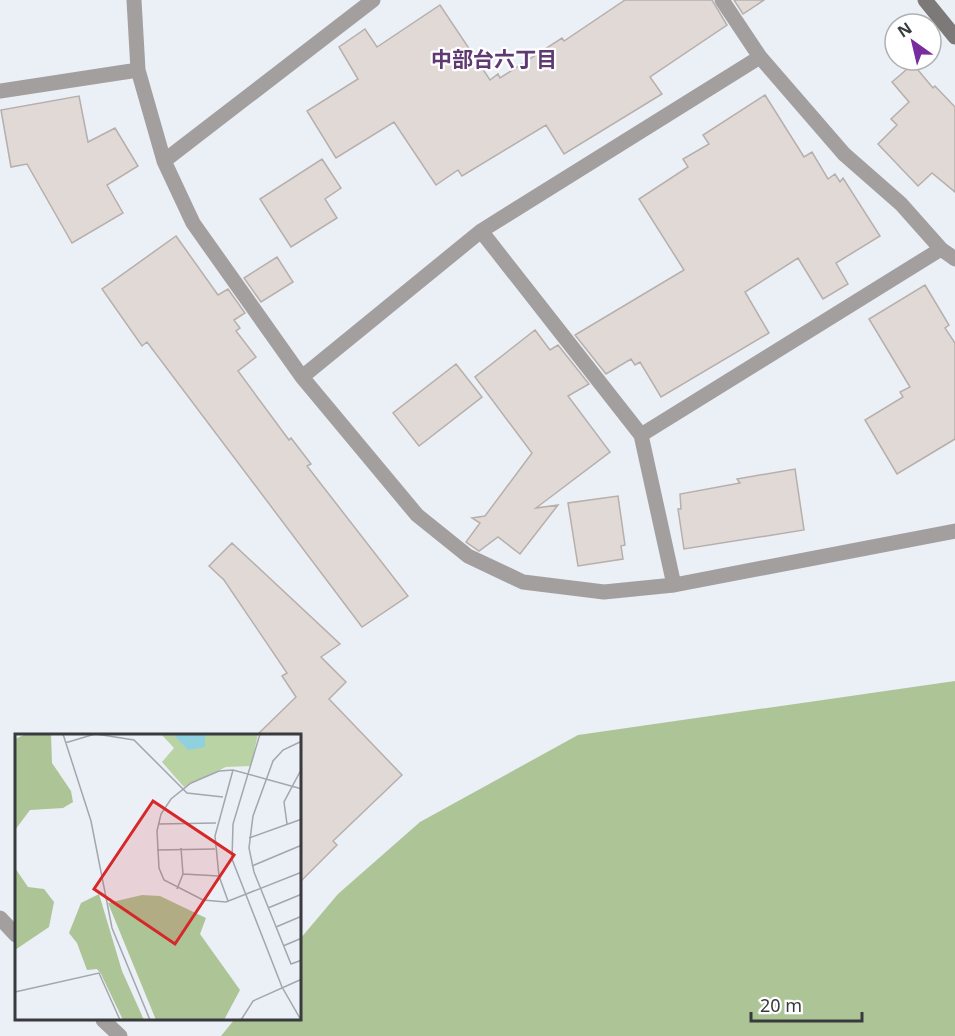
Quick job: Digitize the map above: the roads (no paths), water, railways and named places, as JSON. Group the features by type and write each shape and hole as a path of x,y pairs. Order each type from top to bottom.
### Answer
{"main road":[{"path":"925,0 955,37"}],"street":[{"path":"134,0 138,69 164,161 193,223 302,377 417,515 468,556 523,582 603,591 674,585 955,531"},
{"path":"164,161 373,0"},
{"path":"722,0 760,57 844,154 901,204 941,249 955,259"},
{"path":"302,377 481,231 760,57"},
{"path":"0,91 138,69"},
{"path":"481,231 641,435 674,585"},
{"path":"641,435 941,249"},
{"path":"0,918 15,933"},
{"path":"104,1021 120,1036"}],"district":[{"name":"中部台六丁目","path":"494,60"}]}
